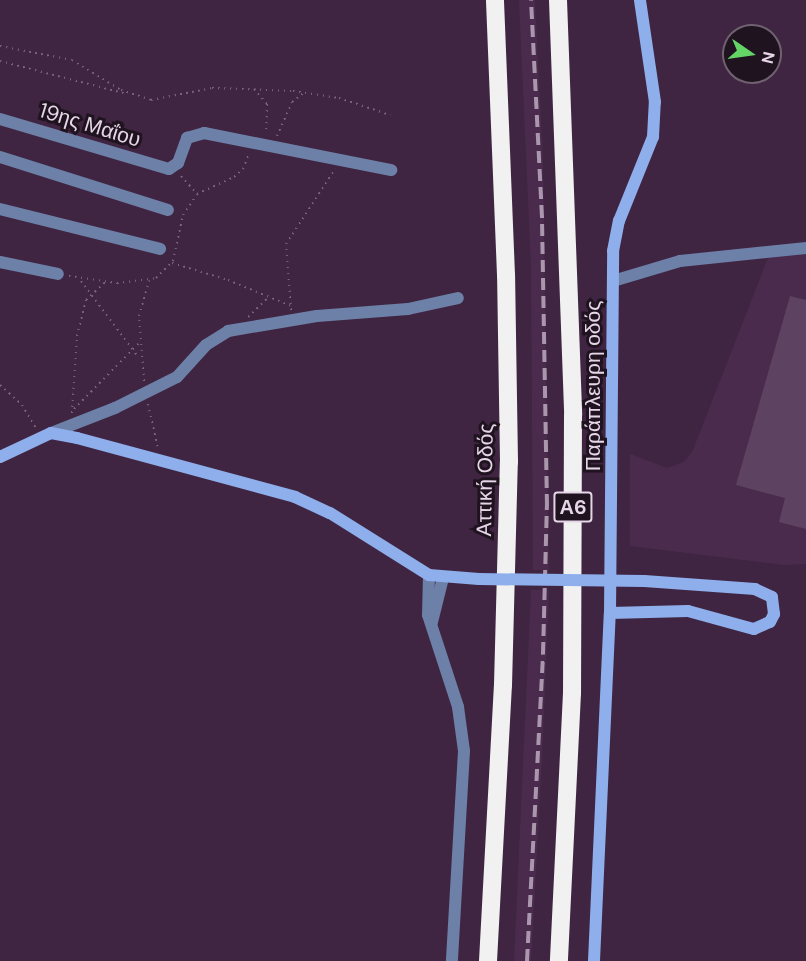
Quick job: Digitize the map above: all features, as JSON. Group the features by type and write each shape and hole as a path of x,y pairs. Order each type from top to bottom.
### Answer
{"highway":[{"name":"Αττική Οδός","path":"488,961 502,685 508,462 506,275 495,0"},
{"name":"Α6","path":"558,0 573,415 572,693 559,961"}],"street":[{"name":"Παράπλευρη οδός","path":"594,961 610,613 613,281 619,221 653,137 655,102 640,0"},
{"name":"19ης Μαΐου","path":"0,119 172,169"},
{"path":"172,169 181,146 194,133 391,170"},
{"path":"0,157 168,210"},
{"path":"0,209 160,249"},
{"path":"613,281 680,261 806,248"},
{"path":"0,262 58,274"},
{"path":"0,457 146,393 177,377 220,334 240,327 291,312 408,309 458,298"},
{"path":"51,434 263,486 314,505 429,575 443,578 644,581 755,589 772,597 774,614 770,622 754,629 688,611 610,613"},
{"path":"429,575 426,603 431,627 458,707 464,751 452,961"},
{"path":"431,627 443,578"}],"path":[{"path":"0,46 72,60 133,95"},
{"path":"0,61 133,95 165,100 212,88 305,92 390,115"},
{"path":"254,89 267,104 268,118 262,144"},
{"path":"58,274 106,282 150,279 171,263 183,215 197,194 243,169 292,102 305,92"},
{"path":"291,312 286,244 332,179 338,160"},
{"path":"172,169 197,194"},
{"path":"171,263 270,296 291,312"},
{"path":"80,279 141,360"},
{"path":"150,279 139,316 139,343 146,393 160,460"},
{"path":"71,425 77,336 86,300 106,282"},
{"path":"240,327 270,296"},
{"path":"72,410 139,343"},
{"path":"0,385 22,405 33,425 51,434"}],"shaded area":[{"path":"519,0 535,0 543,162 549,570 533,570 531,267"},
{"path":"806,253 806,564 784,565 630,546 630,454 667,468 684,462 693,450 768,258"},
{"path":"531,590 549,590 542,758 531,961 514,961"}],"building":[{"path":"790,296 806,300 806,529 779,522 785,498 736,485"}],"railway":[{"path":"527,961 543,654 547,506 542,217 531,0"}]}
